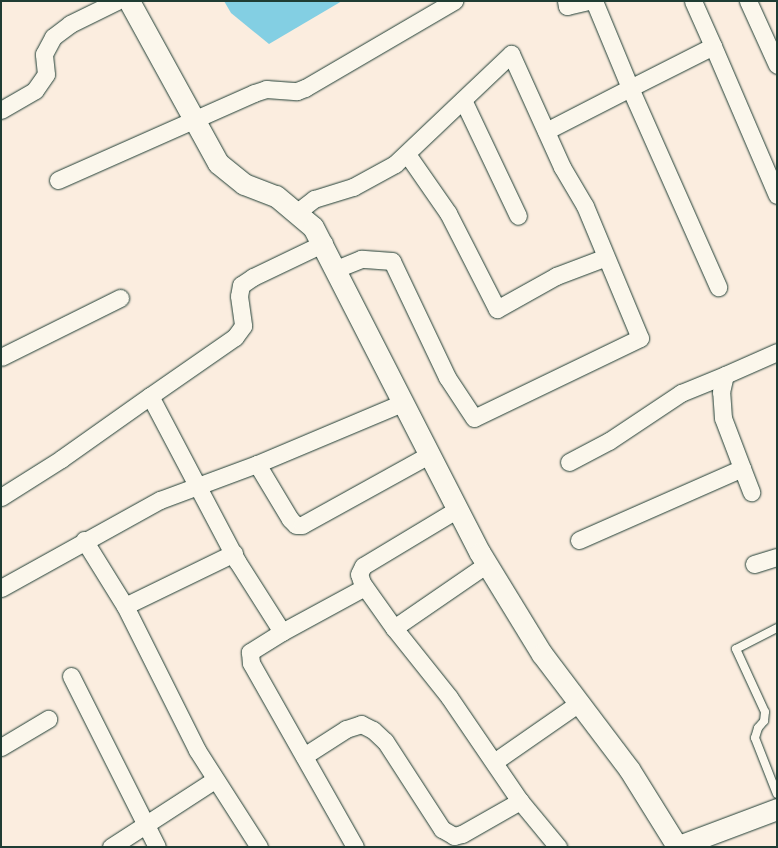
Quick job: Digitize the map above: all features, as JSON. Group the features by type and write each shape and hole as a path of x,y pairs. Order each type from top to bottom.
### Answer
{"street":[{"path":"1,110 35,90 46,74 44,54 53,37 70,24 117,1"},
{"path":"129,1 218,163 244,184 276,196 313,227 324,243 402,402 487,564 542,654 629,769 676,847 777,809"},
{"path":"58,180 136,143 194,121 254,93 266,89 297,91 305,88 454,1"},
{"path":"566,1 567,6 588,1"},
{"path":"594,1 630,88 718,287"},
{"path":"693,1 777,195"},
{"path":"748,1 777,66"},
{"path":"546,131 713,46"},
{"path":"296,213 314,199 369,180 407,154 511,54 562,167 586,206 640,338 474,418 447,377 392,260 361,259 336,269"},
{"path":"463,100 518,216"},
{"path":"407,154 448,213 497,309 556,276 606,257"},
{"path":"1,497 61,459 235,338 243,326 239,296 241,285 253,276 324,243"},
{"path":"1,357 120,298"},
{"path":"569,462 609,441 681,393 776,355"},
{"path":"724,375 721,392 723,418 751,492"},
{"path":"150,396 234,553 282,632"},
{"path":"1,588 84,540 160,500 198,484 257,464 402,402"},
{"path":"257,464 290,519 296,525 302,525 429,455"},
{"path":"579,540 742,468"},
{"path":"458,509 363,566 360,574 365,587 394,628 449,697 520,801 558,847"},
{"path":"84,540 125,606 214,780 259,847"},
{"path":"125,606 234,553"},
{"path":"754,564 777,557"},
{"path":"394,628 487,564"},
{"path":"355,847 251,663 250,652 282,632 365,587"},
{"path":"71,676 145,826 157,847"},
{"path":"494,762 579,703"},
{"path":"1,747 48,720"},
{"path":"304,756 346,729 361,724 373,730 384,741 442,830 454,836 462,834 520,801"},
{"path":"111,847 214,780"}],"lane":[{"path":"777,628 736,649 765,712 764,721 758,728 755,738 777,794"}],"water":[{"path":"224,1 342,1 269,44 231,13"}]}
